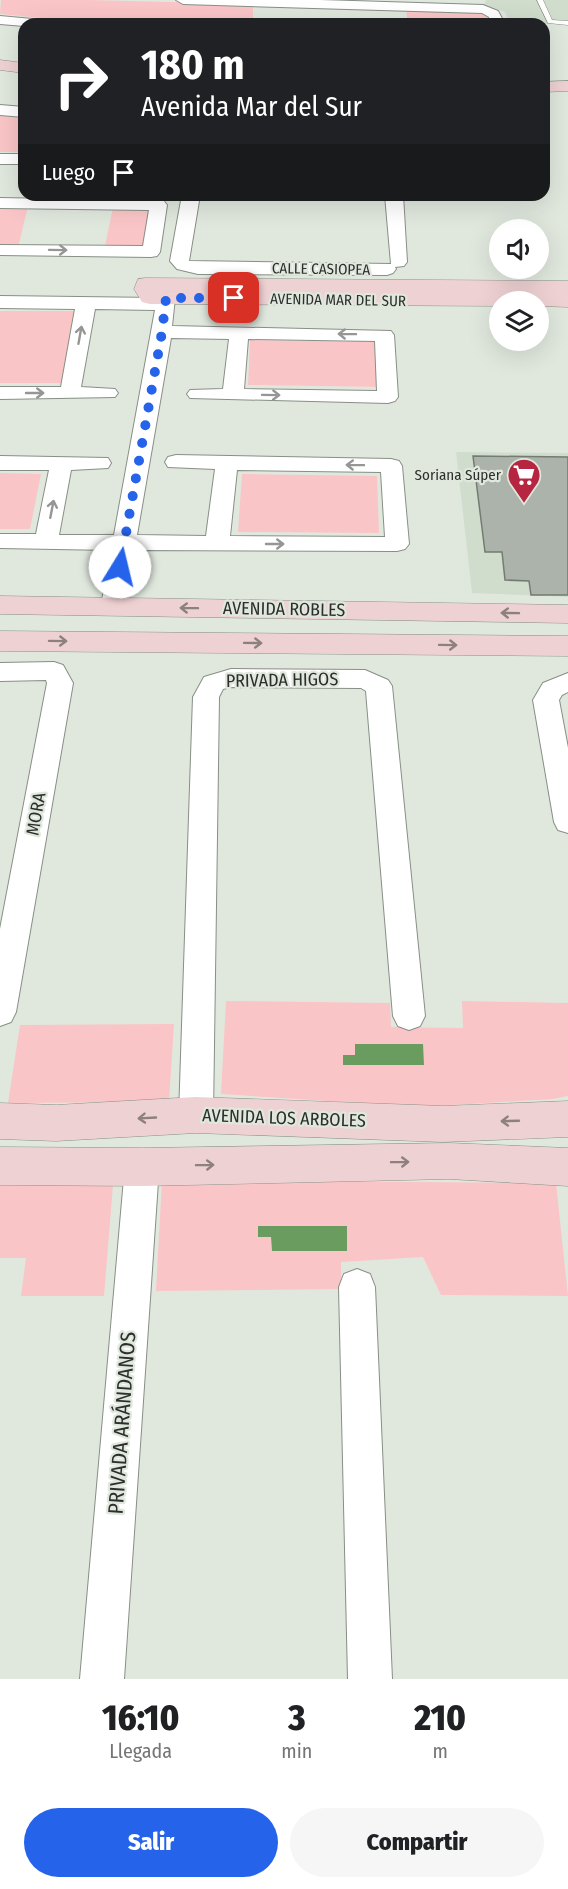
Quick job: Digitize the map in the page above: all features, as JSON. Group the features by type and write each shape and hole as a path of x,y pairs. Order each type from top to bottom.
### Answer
{"street":[{"path":"183,0 262,8 483,9 492,12 496,18"},
{"path":"0,20 18,22"},
{"path":"0,59 18,60"},
{"path":"0,65 18,67"},
{"path":"550,78 568,77"},
{"path":"550,87 568,86"},
{"path":"0,110 18,112"},
{"path":"0,159 18,159"},
{"name":"CALLE CASIOPEA","path":"190,201 179,261 183,265 198,268 392,272"},
{"path":"392,272 394,201"},
{"path":"0,203 158,205 145,289 150,297 165,301"},
{"path":"0,250 151,252"},
{"name":"AVENIDA MAR DEL SUR","path":"146,284 392,272 420,291 568,300"},
{"name":"AVENIDA MAR DEL SUR","path":"165,301 568,287"},
{"path":"0,302 165,301"},
{"path":"113,606 162,332 165,301"},
{"path":"70,393 86,303"},
{"path":"162,332 239,332 384,326 388,406 197,394"},
{"path":"233,395 239,332"},
{"path":"0,393 108,393"},
{"path":"0,541 123,544 397,544 390,458 227,463 176,462"},
{"path":"0,463 100,463"},
{"path":"46,542 61,463"},
{"path":"217,544 227,463"},
{"name":"AVENIDA ROBLES","path":"0,605 568,614"},
{"name":"AVENIDA ROBLES","path":"0,641 568,646"},
{"name":"MORA","path":"0,672 54,671 60,683 0,1012"},
{"name":"PRIVADA HIGOS","path":"196,1115 206,698 213,683 231,678 365,680 380,686 409,1016"},
{"path":"568,682 552,688 546,700 568,822"},
{"name":"AVENIDA LOS ARBOLES","path":"0,1121 56,1123 196,1115 446,1142 568,1167"},
{"name":"AVENIDA LOS ARBOLES","path":"0,1166 142,1167 446,1142 568,1119"},
{"path":"50,1165 56,1123"},
{"name":"PRIVADA ARÁNDANOS","path":"102,1679 142,1167"},
{"path":"357,1287 370,1679"}],"lane":[{"path":"540,0 548,18"},
{"path":"550,22 568,23"}],"shaded area":[{"path":"1,0 253,4 253,18 42,18 0,14"},
{"path":"486,0 568,0 568,24 550,24 550,18 508,18 505,12 484,5"},
{"path":"406,9 479,11 487,14 488,18 407,18"},
{"path":"0,113 18,115 18,152 0,152"},
{"path":"28,206 19,244 0,245 0,207"},
{"path":"113,207 157,208 151,246 105,246"},
{"path":"0,311 76,311 63,383 0,383"},
{"path":"250,340 378,342 380,387 248,385"},
{"name":"Soriana Súper","path":"456,452 568,453 568,597 472,593"},
{"path":"0,473 41,474 30,529 0,529"},
{"path":"242,474 377,476 379,533 238,532"},
{"path":"226,1001 390,1003 391,1027 463,1028 462,1001 568,1003 568,1096 553,1099 453,1105 389,1105 221,1094","holes":["355,1044 424,1065 343,1064 343,1055 355,1055"]},
{"path":"174,1024 169,1102 8,1103 20,1025"},
{"path":"355,1044 423,1044 424,1065 343,1065 343,1055 355,1055"},
{"path":"162,1180 556,1183 568,1296 441,1295 423,1257 341,1262 341,1289 156,1291","holes":["271,1237 347,1251 272,1251"]},
{"path":"113,1185 104,1296 21,1296 26,1258 0,1258 0,1186"},
{"path":"258,1226 347,1226 347,1251 272,1251 271,1237 258,1237"}],"building":[{"name":"Soriana Súper","path":"473,456 568,457 568,595 531,595 529,581 505,580 502,552 485,552"}],"place":[{"name":"Soriana Súper","path":"524,504"}],"route":[{"path":"120,567 166,298 234,298"}]}
